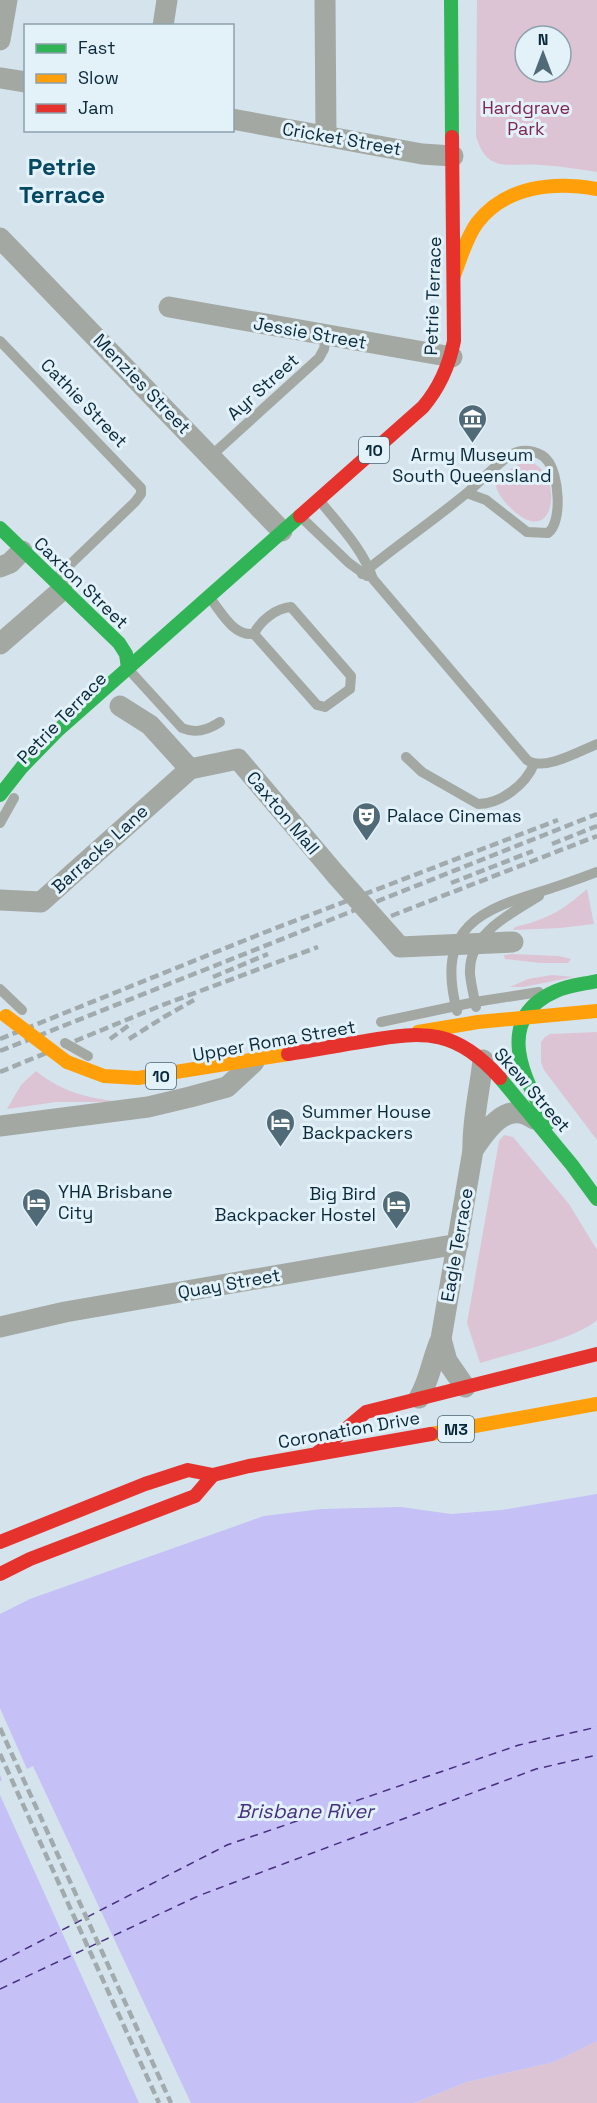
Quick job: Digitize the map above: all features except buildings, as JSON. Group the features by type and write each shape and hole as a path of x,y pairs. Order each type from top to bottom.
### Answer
{"main road":[{"name":"Petrie Terrace","path":"0,795 43,745 430,400 441,384 452,357 454,331 451,0"},
{"path":"453,278 477,222 503,200 530,190 555,185 597,189"},
{"name":"Caxton Street","path":"0,528 121,646 126,654 128,668"},
{"name":"Upper Roma Street","path":"525,1018 545,997 569,987 597,981"},
{"name":"Upper Roma Street","path":"2,1018 23,1046 93,1074 120,1079 165,1075 461,1024 597,1011"},
{"name":"Skew Street","path":"525,1018 520,1028 518,1045 522,1072 573,1164 597,1199"},
{"name":"Skew Street","path":"394,1036 435,1035 452,1040 475,1054 573,1164"},
{"path":"573,1164 597,1177"},
{"path":"574,1358 597,1341"},
{"path":"315,1455 366,1412 597,1354"},
{"name":"Coronation Drive","path":"0,1542 145,1484 188,1470 213,1475 249,1466 597,1404"},
{"path":"3,1571 195,1496 213,1475"}],"street":[{"path":"0,40 7,0"},
{"path":"163,24 167,0"},
{"path":"325,0 326,136"},
{"path":"0,78 24,82"},
{"name":"Cricket Street","path":"234,119 422,153 453,156"},
{"name":"Menzies Street","path":"0,238 282,531"},
{"name":"Jessie Street","path":"169,307 452,357"},
{"path":"0,567 10,563 22,551"},
{"path":"0,644 57,586"},
{"path":"113,704 150,725 190,769"},
{"name":"Caxton Mall","path":"190,769 238,759 400,946 513,942"},
{"name":"Barracks Lane","path":"0,900 40,902 190,769"},
{"name":"Eagle Terrace","path":"419,1398 425,1388 433,1355 441,1339 458,1244 480,1090 475,1054"},
{"name":"Upper Roma Street","path":"0,1126 148,1107 198,1095 227,1087 257,1059"},
{"name":"Eagle Terrace","path":"473,1150 489,1127 498,1119 511,1114 522,1114 534,1119"},
{"name":"Quay Street","path":"0,1327 65,1312 458,1244"},
{"path":"441,1339 447,1361 465,1387"}],"lane":[{"name":"Ayr Street","path":"211,456 319,358 324,349 326,336"},
{"name":"Cathie Street","path":"0,341 137,481 142,491 135,502 57,586"},
{"path":"368,574 516,452 527,450 538,453 548,460 555,483 557,519 554,529 548,533 527,532 486,500 467,493"},
{"path":"318,499 357,548 368,574"},
{"path":"299,516 368,574 527,760 534,764 544,764 597,744"},
{"path":"208,596 238,631 254,634 317,705 325,707 350,689 351,675 291,607 281,608 258,626 254,634"},
{"path":"128,668 182,728 192,731 200,730 220,722"},
{"name":"Petrie Terrace","path":"113,704 128,668"},
{"path":"406,757 422,772 478,804 486,804 495,800 523,783 530,775 534,764"},
{"name":"Petrie Terrace","path":"0,823 22,788"},
{"path":"475,1054 461,1024 451,980 452,958 469,924 494,907 597,872"},
{"path":"478,1022 470,974 472,957 480,939 517,910 552,888"},
{"name":"Upper Roma Street","path":"369,1025 475,1002 569,987"},
{"path":"2,992 26,1014"},
{"path":"57,1036 92,1057"}],"green space":[{"name":"Hardgrave Park","path":"477,0 597,0 597,172 547,165 501,164 486,157 476,136"},
{"path":"524,461 537,465 546,475 550,488 551,502 548,513 541,520 530,521 515,512 506,504 497,490 496,486 501,475"},
{"path":"587,889 594,924 513,930 515,927 554,913"},
{"path":"504,955 559,956 571,959 568,963 540,963 505,959"},
{"path":"552,975 574,977 523,987 510,987 528,979"},
{"path":"597,1032 597,1140 544,1070 541,1062 541,1042 550,1034"},
{"path":"36,1071 46,1079 78,1094 125,1102 56,1102 7,1109 21,1085"},
{"path":"504,1135 513,1137 569,1204 597,1250 597,1320 558,1340 480,1363 467,1323 499,1141"},
{"path":"597,2041 597,2103 414,2103 467,2082 554,2062"}],"water":[{"name":"Brisbane River","path":"597,1494 597,2041 554,2062 467,2082 414,2103 0,2103 0,1614 30,1599 264,1516 322,1509 401,1507 451,1514 502,1510"}],"pier":[{"path":"0,1708 27,1769 33,1766 191,2103 139,2103 0,1795 0,1781 2,1780 0,1775"}],"ferry route":[{"path":"0,1962 227,1845 519,1745 597,1727"},
{"path":"0,1989 198,1896 536,1769 597,1755"}],"railway":[{"path":"0,1051 597,814"},
{"path":"0,1039 263,933 558,820"},
{"path":"552,844 597,826"},
{"path":"391,916 597,836"},
{"path":"451,883 533,851"},
{"path":"0,1072 160,1006 318,947"},
{"path":"213,977 268,954"},
{"path":"129,1039 194,1000"},
{"path":"110,1039 132,1023"},
{"path":"0,1728 171,2103"},
{"path":"0,1754 159,2103"}],"traffic: fast":[{"path":"451,0 452,137"},
{"path":"0,795 22,767 57,731 300,516"},
{"path":"0,528 119,643 126,654 128,668"},
{"path":"549,1123 523,1070 519,1051 519,1034 524,1017 536,1003 556,991 597,981"},
{"path":"500,1078 597,1199"}],"traffic: slow":[{"path":"454,275 473,229 488,211 502,201 531,189 548,186 597,189"},
{"path":"418,1032 478,1022 597,1011"},
{"path":"6,1016 67,1062"},
{"path":"67,1062 104,1076 138,1078 288,1054"},
{"path":"431,1434 597,1404"}],"traffic: jam":[{"path":"300,516 423,407 439,384 446,368 454,341 452,137"},
{"path":"288,1054 387,1037 423,1035 455,1042 469,1050 500,1078"},
{"path":"316,1454 366,1412 597,1354"},
{"path":"0,1542 145,1484 188,1470 213,1475 249,1466 431,1434"},
{"path":"0,1574 30,1559 195,1496 213,1475"}],"place":[{"name":"Army Museum South Queensland","path":"472,444"},
{"name":"Palace Cinemas","path":"366,842"},
{"name":"Summer House Backpackers","path":"281,1148"},
{"name":"YHA Brisbane City","path":"37,1228"},
{"name":"Big Bird Backpacker Hostel","path":"397,1230"}],"district":[{"name":"Petrie Terrace","path":"62,181"}]}
